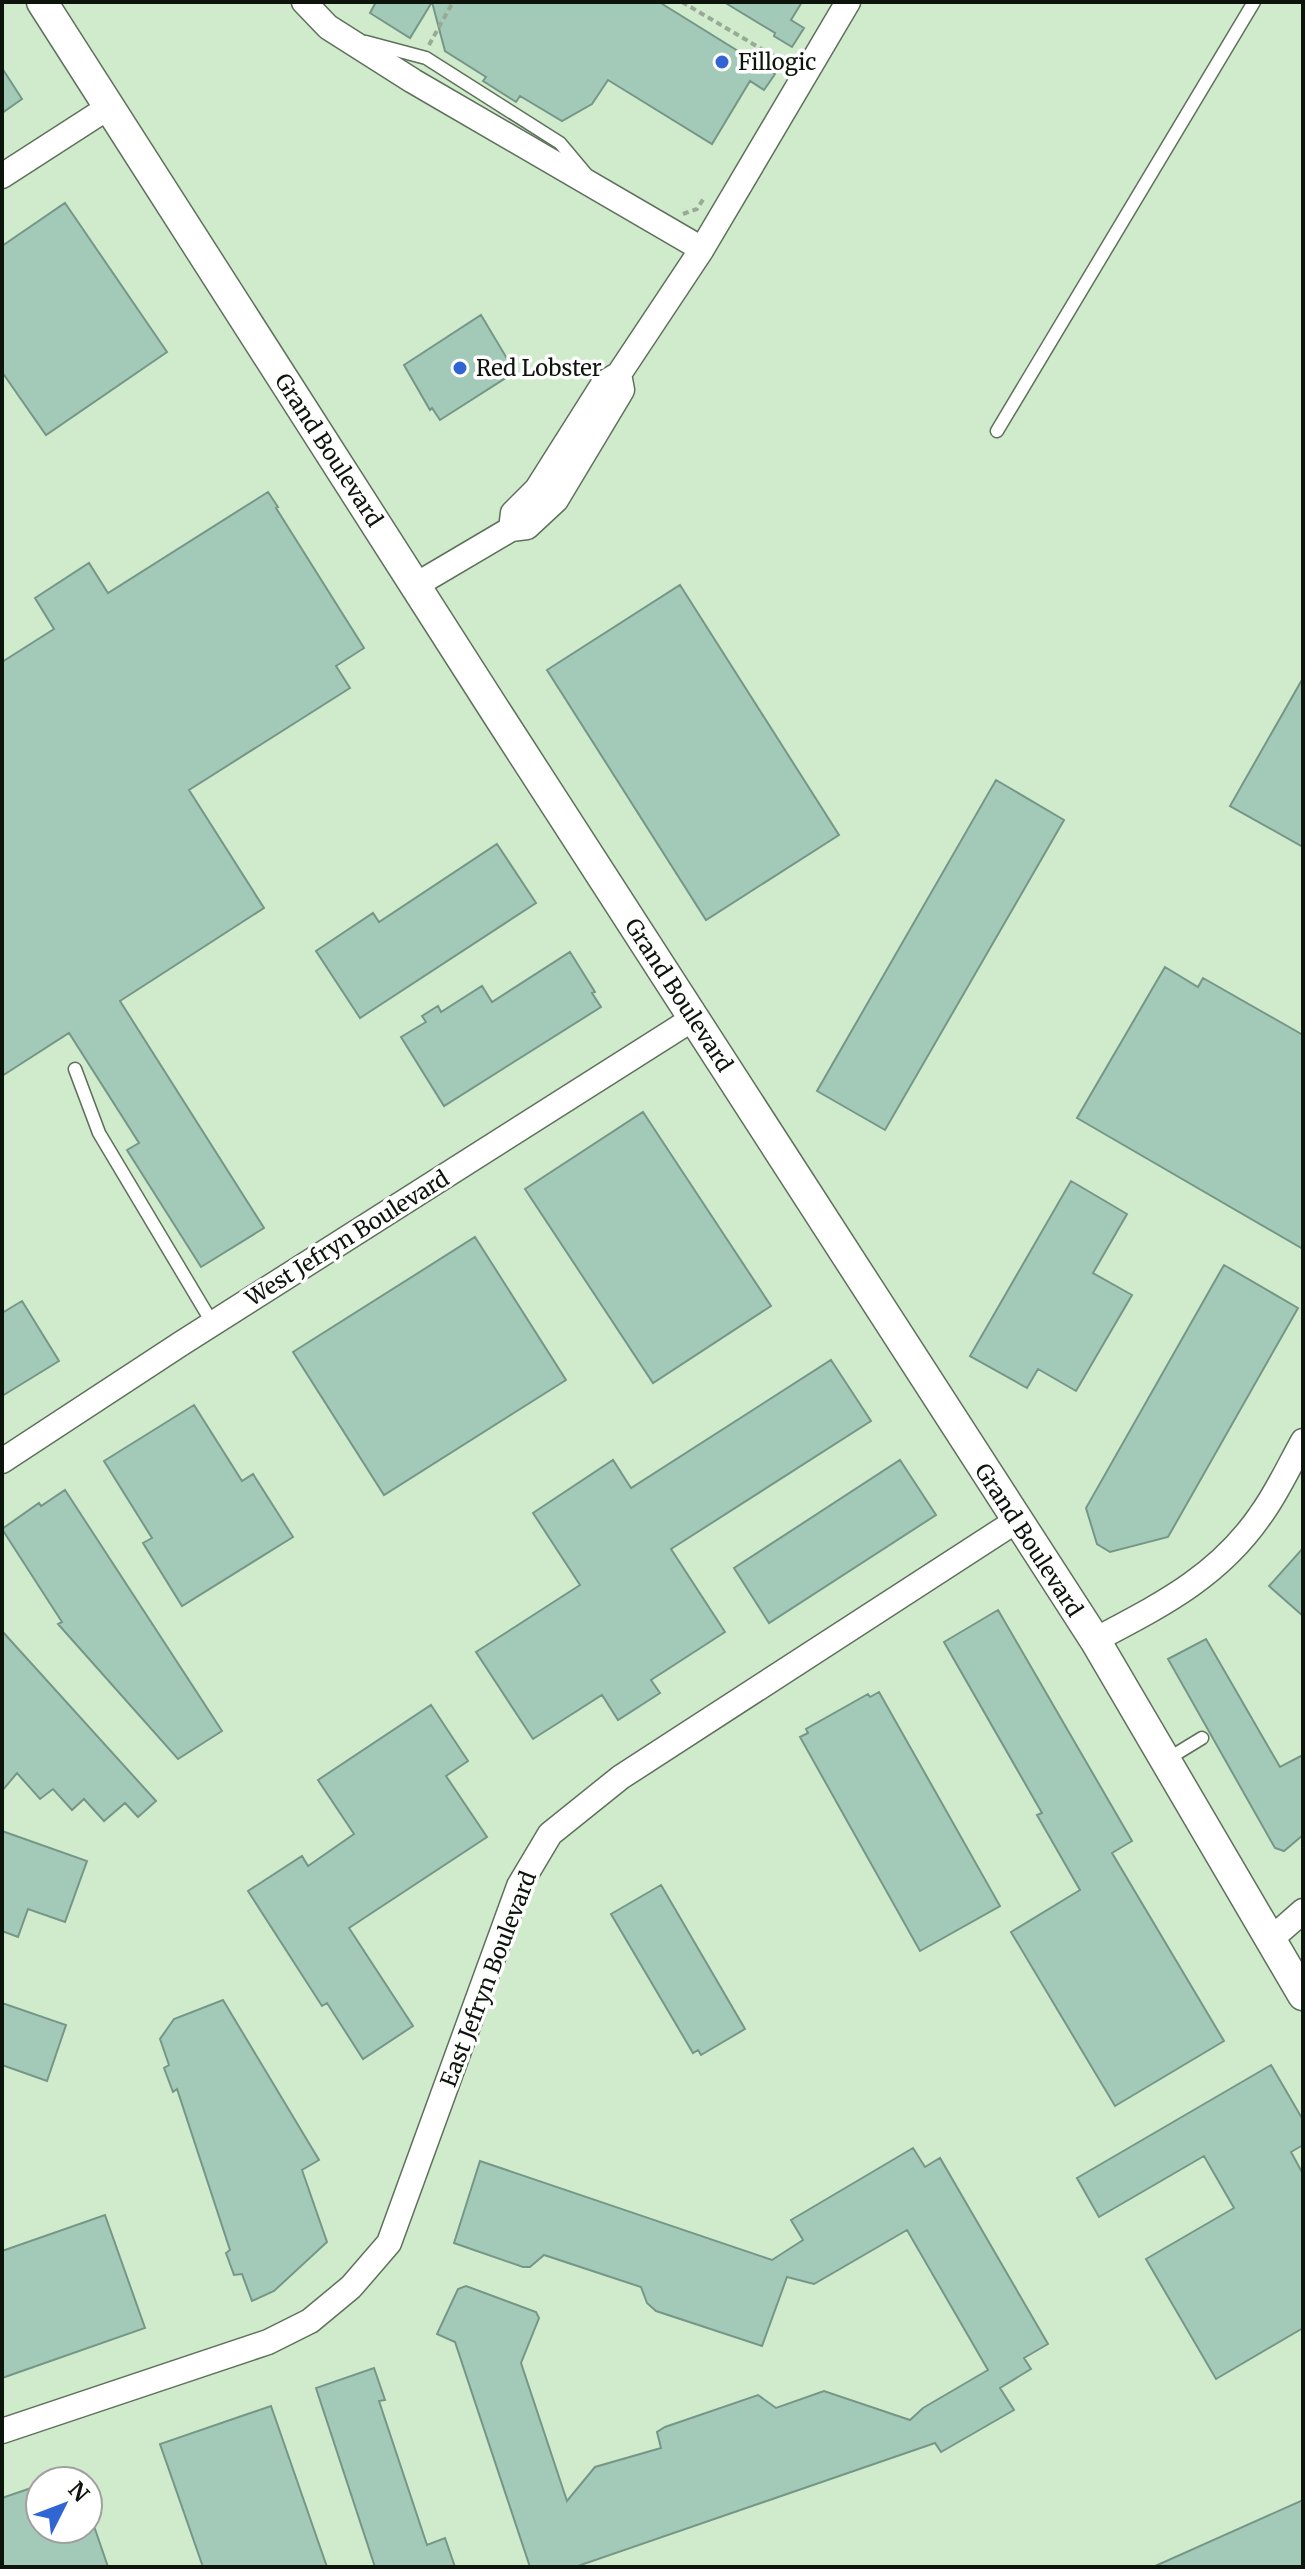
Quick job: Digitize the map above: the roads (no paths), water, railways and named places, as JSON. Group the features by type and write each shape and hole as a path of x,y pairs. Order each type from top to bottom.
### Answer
{"street":[{"name":"Grand Boulevard","path":"42,2 1095,1640 1303,1995"},
{"path":"304,2 328,27 413,81 702,249"},
{"path":"416,585 511,529 527,527 556,500 622,390 619,374 702,249 796,70 848,2"},
{"path":"2,176 109,107"},
{"name":"West Jefryn Boulevard","path":"2,1461 694,1018"},
{"path":"1095,1640 1182,1594 1227,1555 1260,1517 1303,1441"},
{"name":"East Jefryn Boulevard","path":"2,2431 268,2342 310,2321 351,2287 389,2243 519,1886 550,1834 621,1777 1016,1521"},
{"path":"1271,1939 1303,1911"}],"lane":[{"path":"997,431 1254,2"},
{"path":"344,37 426,58 560,143 596,186"},
{"path":"75,1069 99,1133 213,1324"},
{"path":"1166,1760 1202,1738"}],"place":[{"name":"Fillogic","path":"722,62"},
{"name":"Red Lobster","path":"460,368"}]}
